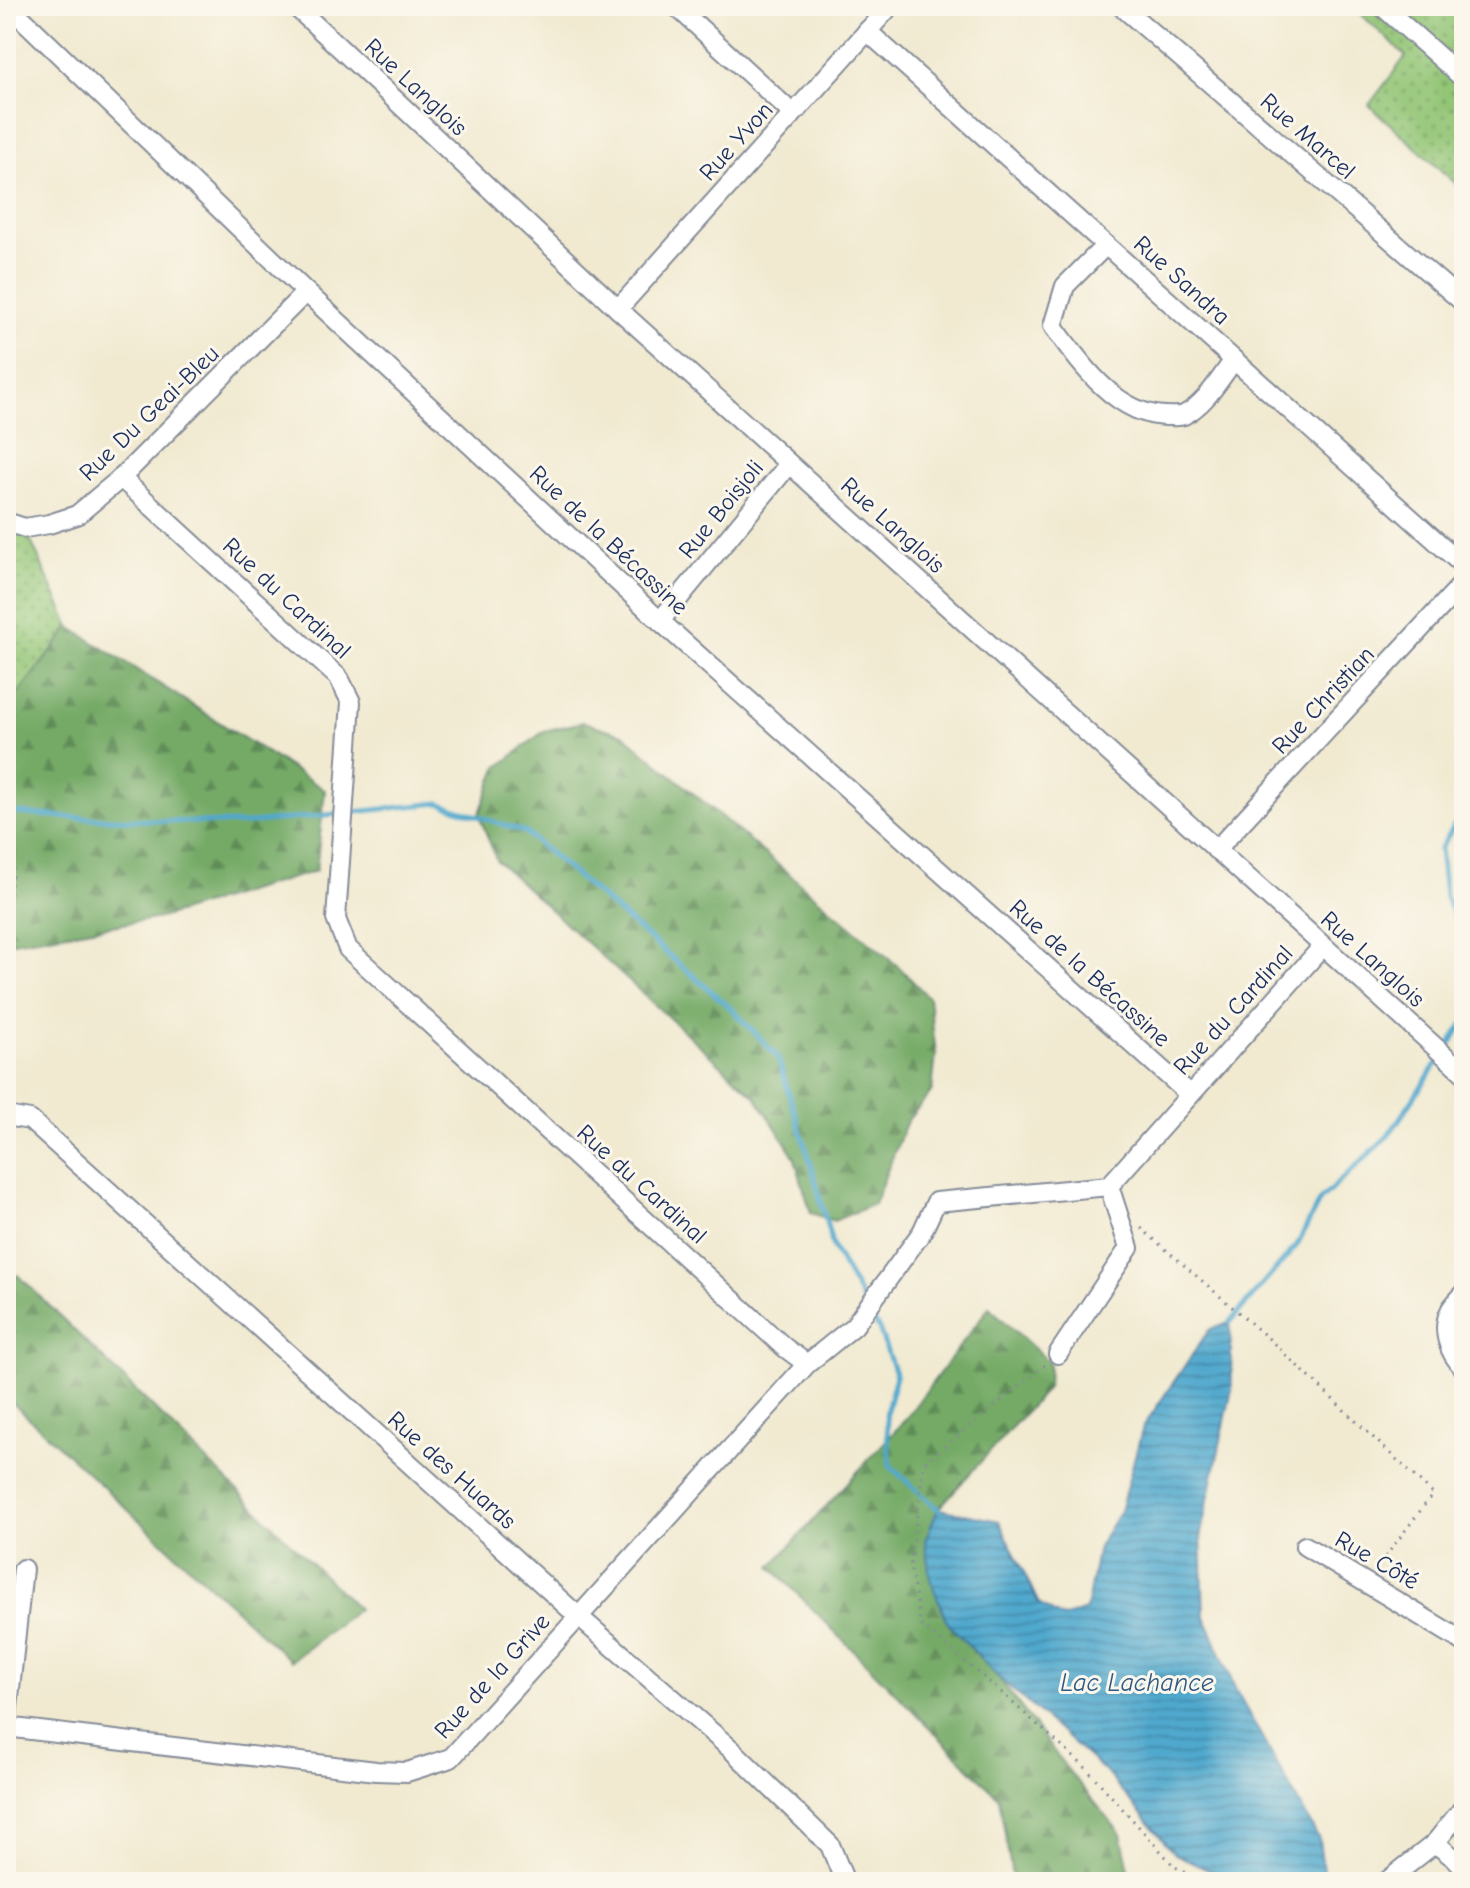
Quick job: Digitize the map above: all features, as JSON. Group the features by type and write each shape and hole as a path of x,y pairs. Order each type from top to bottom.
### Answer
{"street":[{"name":"Rue de la Bécassine","path":"9,6 306,292 660,621 1190,1095"},
{"name":"Rue Langlois","path":"295,6 618,309 1464,1073"},
{"path":"676,6 793,114"},
{"name":"Rue Yvon","path":"618,309 890,6"},
{"name":"Rue Marcel","path":"1121,6 1464,303"},
{"path":"1382,6 1464,79"},
{"name":"Rue Sandra","path":"867,31 1464,566"},
{"path":"1106,245 1065,286 1053,326 1087,372 1137,412 1182,417 1202,402 1234,360"},
{"name":"Rue Du Geai-Bleu","path":"6,522 25,528 77,515 121,478 306,292"},
{"name":"Rue Boisjoli","path":"660,621 789,464"},
{"name":"Rue du Cardinal","path":"121,478 339,678 351,702 336,919 348,949 772,1336 807,1364"},
{"name":"Rue Christian","path":"1216,850 1464,582"},
{"name":"Rue du Cardinal","path":"1109,1186 1323,946"},
{"name":"Rue des Huards","path":"6,1116 30,1120 579,1617 731,1749 830,1845 845,1882"},
{"path":"807,1364 854,1326 922,1232 936,1202 1109,1186 1129,1248 1058,1354"},
{"path":"1464,1294 1450,1309 1445,1333 1454,1358 1464,1368"},
{"name":"Rue de la Grive","path":"6,1726 376,1771 407,1772 451,1758 807,1364"},
{"name":"Rue Côté","path":"1305,1546 1464,1642"},
{"path":"6,1726 23,1569"},
{"path":"1386,1882 1435,1843 1464,1807"},
{"path":"1435,1843 1464,1866"}],"path":[{"path":"6,788 14,860 6,926"},
{"path":"1139,1226 1247,1320 1433,1494 1367,1582"},
{"path":"1058,1354 924,1463 910,1566 921,1625 1086,1768 1174,1866 1200,1882"}],"green space":[{"path":"1352,6 1464,6 1464,191 1369,105 1406,56"},
{"path":"6,522 25,528 70,627 6,709"},
{"path":"70,627 325,790 316,871 160,918 6,943 6,709"},
{"path":"583,722 623,734 899,967 929,998 936,1054 932,1091 907,1121 874,1204 834,1221 811,1213 794,1156 756,1097 497,861 479,815 497,768 544,731"},
{"path":"6,1273 19,1276 358,1609 291,1661 6,1397"},
{"path":"989,1307 1049,1362 1048,1387 938,1509 947,1622 998,1677 1121,1834 1132,1882 1013,1882 999,1798 771,1567 903,1422"}],"water":[{"name":"Lac Lachance","path":"1230,1322 1232,1389 1201,1533 1204,1614 1236,1691 1319,1839 1324,1878 1321,1882 1236,1882 1175,1854 1105,1771 998,1677 947,1622 930,1579 925,1540 938,1509 999,1521 1039,1604 1063,1618 1086,1610 1098,1547 1120,1511 1143,1427 1209,1330"}],"waterway":[{"path":"6,812 242,824 439,803 525,832 733,1010 777,1056 833,1248 865,1304"},
{"path":"1464,810 1440,849 1445,896 1464,939"},
{"path":"1230,1322 1297,1245 1320,1200 1388,1136 1464,1023"},
{"path":"869,1313 879,1329 896,1376 886,1413 890,1466 938,1509"}]}
